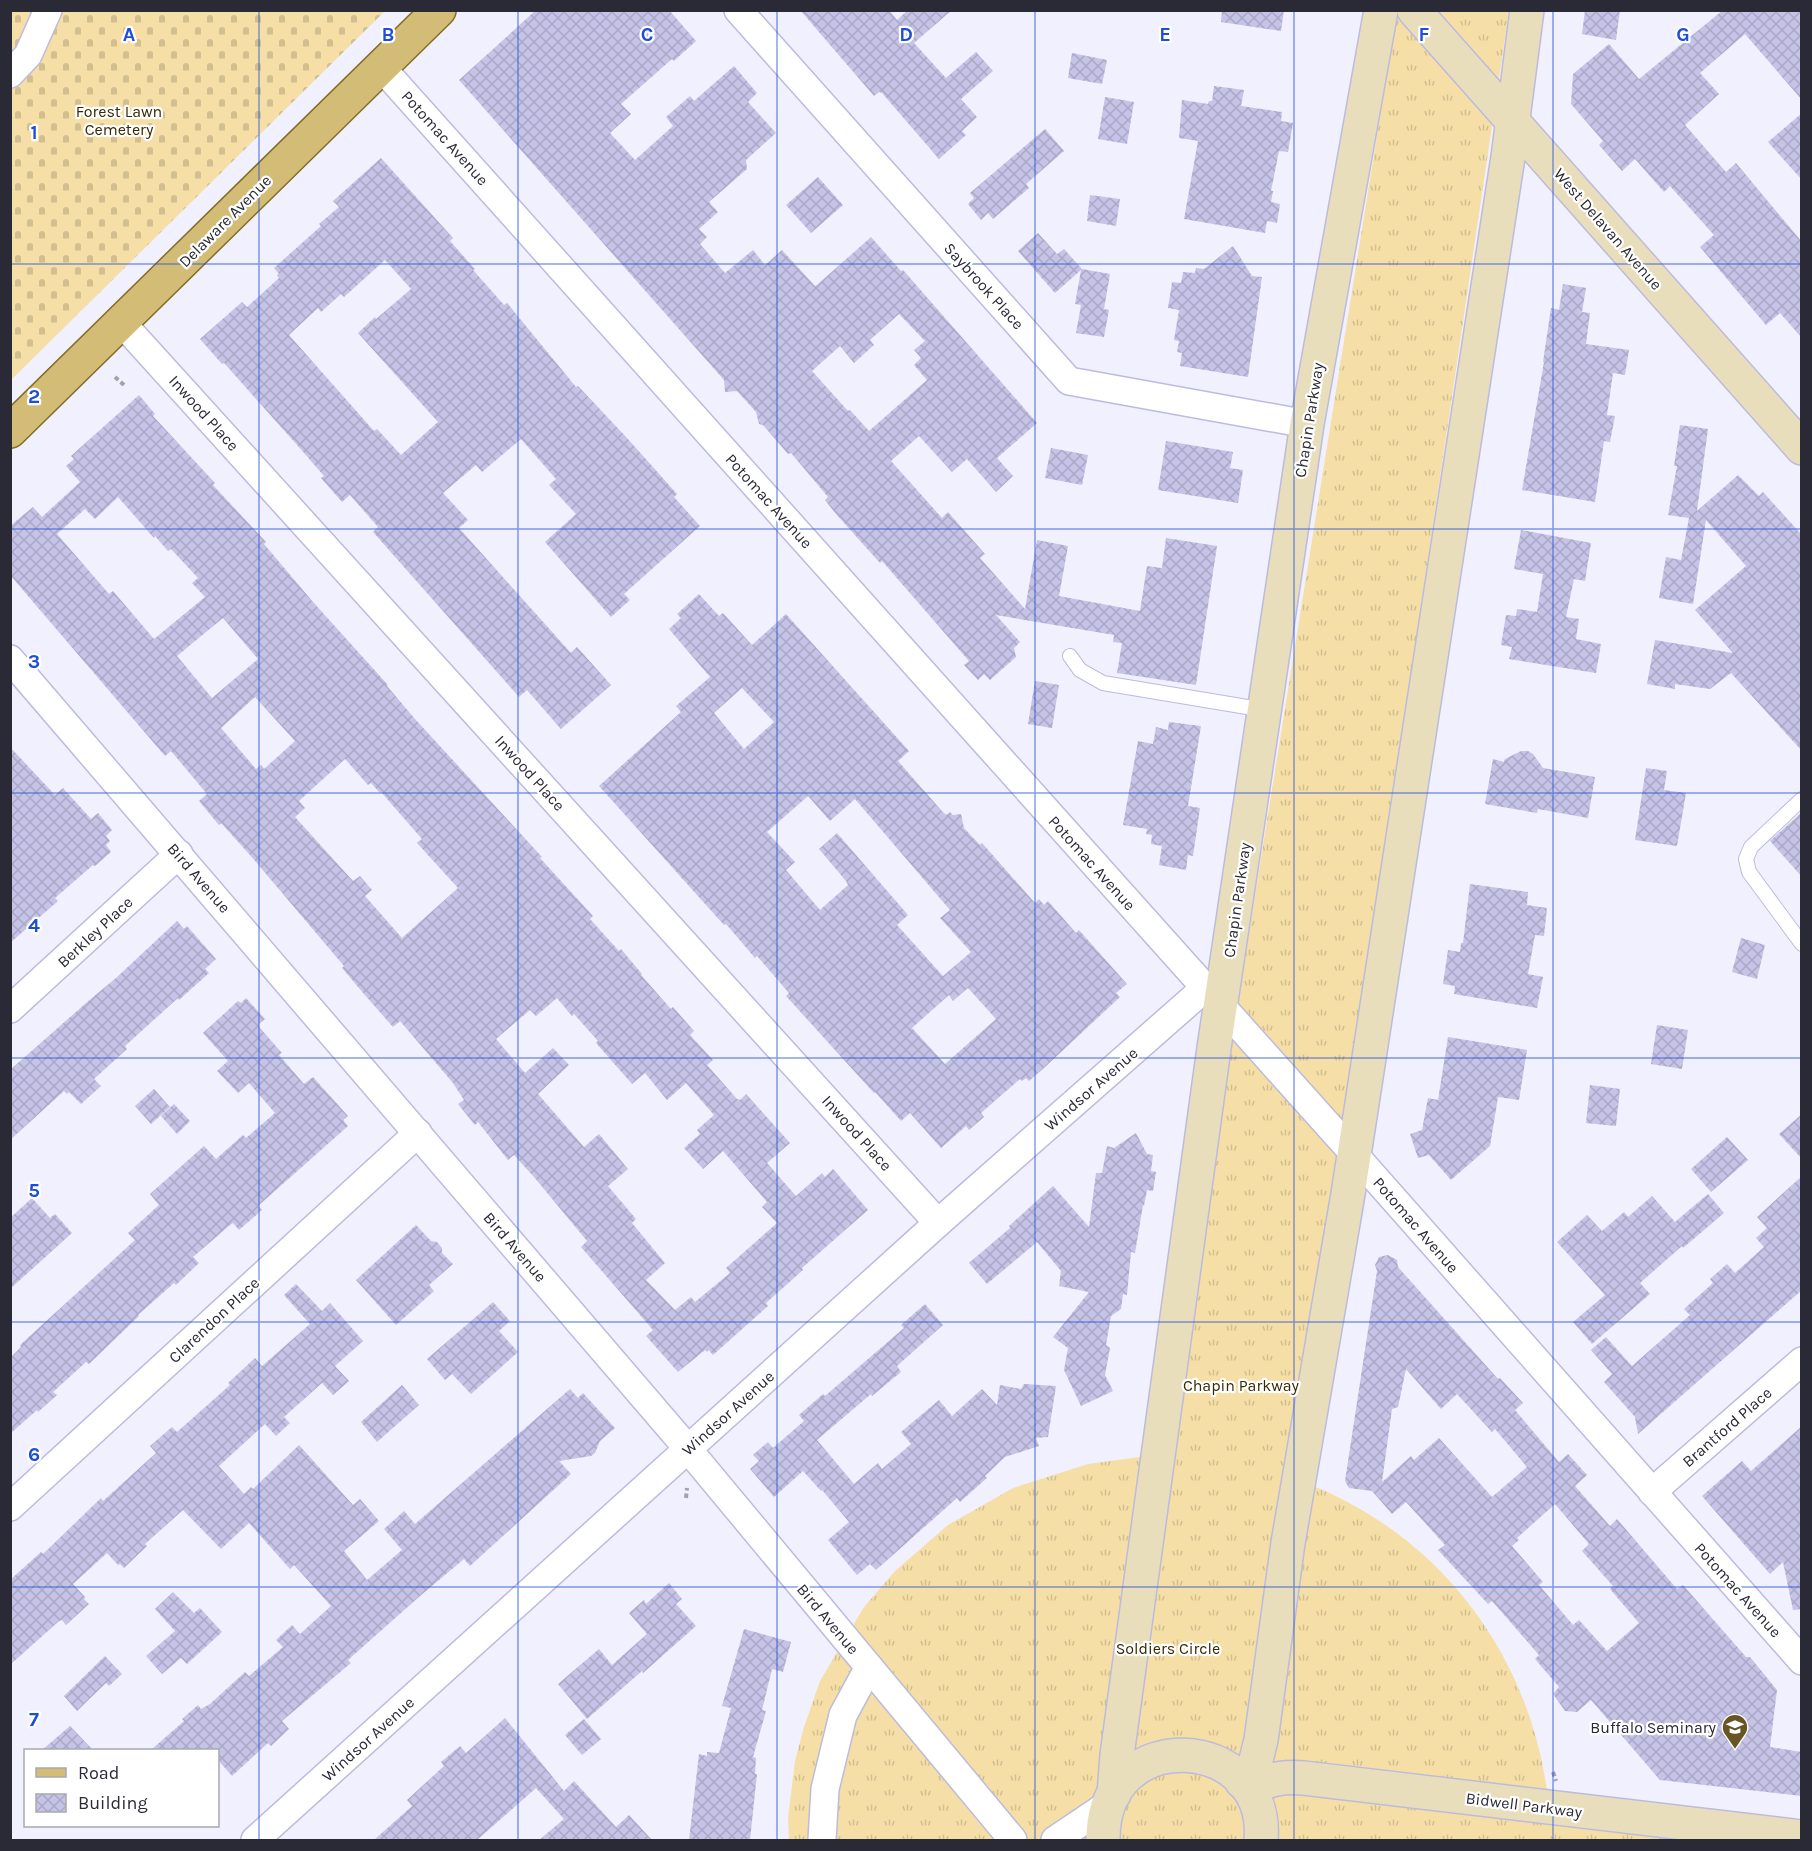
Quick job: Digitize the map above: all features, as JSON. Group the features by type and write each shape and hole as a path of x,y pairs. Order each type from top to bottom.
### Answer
{"main road":[{"name":"Delaware Avenue","path":"10,431 439,10"}],"street":[{"path":"10,74 28,55 48,10"},
{"name":"Saybrook Place","path":"738,10 1069,381 1307,424"},
{"name":"Chapin Parkway","path":"1106,1821 1117,1755 1213,997 1265,710 1307,424 1381,10"},
{"name":"West Delavan Avenue","path":"1414,10 1802,448"},
{"path":"1245,1785 1254,1768 1261,1740 1288,1544 1354,1154 1506,169 1527,10"},
{"name":"Potomac Avenue","path":"381,67 1354,1154 1802,1661"},
{"name":"Inwood Place","path":"122,323 938,1223"},
{"name":"Bird Avenue","path":"10,659 688,1449 1013,1840"},
{"name":"Berkley Place","path":"10,1010 179,854"},
{"name":"Windsor Avenue","path":"255,1840 938,1223 1213,997"},
{"name":"Clarendon Place","path":"10,1507 418,1133"},
{"name":"Brantford Place","path":"1652,1492 1802,1361"},
{"path":"822,1840 825,1789 843,1715 869,1667"},
{"path":"1055,1840 1106,1821 1124,1780 1143,1765 1178,1754 1214,1761 1234,1773 1245,1785 1259,1813 1261,1840"},
{"name":"Bidwell Parkway","path":"1245,1785 1270,1779 1298,1777 1802,1838"}],"lane":[{"path":"1070,656 1087,676 1103,683 1265,710"},
{"path":"1802,799 1751,847 1746,859 1749,872 1802,944"}],"path":[{"path":"116,377 124,386"},
{"path":"687,1487 687,1498"}],"green space":[{"name":"Forest Lawn Cemetery","path":"11,11 385,11 11,380"},
{"name":"Soldiers Circle","path":"1397,11 1509,11 1292,1478 1341,1499 1386,1526 1427,1558 1462,1595 1492,1637 1516,1683 1534,1732 1546,1784 1548,1825 1679,1840 789,1840 788,1818 795,1761 820,1681 864,1607 895,1571 948,1525 1013,1488 1088,1464 1165,1456"}],"building":[{"path":"536,10 669,10 696,41 621,104 631,114 610,133 635,160 673,126 666,117 690,96 694,101 734,66 757,93 748,102 776,133 746,160 747,169 709,202 718,212 699,229 707,237 700,244 725,273 753,250 765,265 782,250 815,286 871,237 901,271 903,270 1037,423 997,458 1013,476 996,492 967,459 952,472 919,436 891,461 942,518 948,512 985,554 980,558 1025,609 1037,540 1068,546 1059,596 1140,611 1147,566 1162,568 1166,538 1217,546 1196,685 1117,673 1122,643 1113,642 1114,635 996,615 1020,642 1014,648 1016,657 990,680 984,674 978,680 964,665 969,661 882,561 880,563 836,514 825,500 828,497 791,453 788,454 763,425 759,424 756,412 737,391 725,392 724,380 459,80","holes":["899,314 925,341 914,350 921,358 914,365 927,380 869,431 812,371 840,346 854,363 874,345 870,340"]},
{"path":"800,10 889,10 897,20 908,10 952,10 914,43 946,78 976,52 993,71 961,99 977,117 962,131 966,135 939,159 882,93 879,92 874,96"},
{"path":"1222,10 1284,10 1281,31 1221,22"},
{"path":"1585,10 1620,10 1616,40 1582,34"},
{"path":"1723,10 1802,10 1802,100 1745,34 1700,73 1719,94 1685,125 1726,172 1736,163 1802,242 1802,338 1780,313 1766,325 1700,247 1714,235 1670,186 1664,192 1635,159 1622,171 1599,145 1603,141 1571,104 1573,74 1609,44 1639,79"},
{"path":"1072,53 1107,60 1102,84 1068,78"},
{"path":"1214,86 1244,90 1241,106 1282,112 1281,121 1293,123 1288,152 1279,151 1271,191 1273,191 1271,202 1280,204 1277,223 1267,221 1265,233 1184,219 1198,141 1179,138 1182,100 1208,104 1212,101"},
{"path":"1105,97 1134,102 1127,144 1098,139"},
{"path":"1802,113 1802,180 1768,142"},
{"path":"1045,129 1064,151 1026,184 1029,188 993,219 988,213 981,220 968,204 974,198 970,193"},
{"path":"381,158 453,238 450,241 475,269 473,270 504,305 507,303 576,387 578,386 677,494 674,497 700,526 624,594 630,600 611,617 545,542 576,514 549,485 556,479 521,439 482,472 476,465 443,493 468,520 459,528 571,653 577,647 611,685 561,729 527,690 519,697 373,532 378,527 350,495 342,502 321,478 324,476 298,446 200,339 242,302 247,307 279,278 274,268 339,207 333,201","holes":["385,260 411,289 358,333 438,422 401,455 377,429 374,431 289,335 318,308 321,312 341,294 344,297"]},
{"path":"818,177 843,205 811,233 786,205"},
{"path":"1090,195 1120,199 1116,226 1087,221"},
{"path":"1038,233 1057,254 1064,249 1082,269 1110,274 1104,309 1109,310 1104,337 1076,333 1081,305 1075,304 1081,270 1055,293 1018,251"},
{"path":"1233,246 1252,276 1262,277 1248,377 1180,366 1182,353 1177,352 1179,341 1174,340 1179,310 1168,308 1172,282 1181,283 1183,272 1195,273 1196,268 1204,269"},
{"path":"1563,284 1586,288 1582,312 1590,313 1586,344 1629,350 1625,375 1613,373 1607,415 1615,416 1610,442 1604,441 1595,502 1522,490 1551,308 1559,310"},
{"path":"139,395 155,414 153,416 215,483 213,485 266,542 264,544 415,719 542,857 540,858 593,916 590,919 619,951 621,949 671,1009 673,1007 694,1031 690,1035 713,1060 707,1065 737,1099 740,1100 746,1094 790,1143 767,1163 796,1196 822,1173 825,1177 833,1169 868,1210 802,1268 803,1270 766,1303 768,1306 713,1355 709,1350 707,1352 705,1350 678,1372 646,1336 653,1330 581,1247 587,1241 534,1177 514,1155 508,1160 478,1122 475,1125 458,1104 464,1100 453,1083 400,1021 393,1027 364,994 342,968 344,966 250,855 221,823 219,825 199,801 207,794 171,751 165,756 10,575 10,526 33,507 42,517 80,482 66,466 74,459 71,456","holes":["118,497 154,538 155,536 168,551 171,549 198,578 192,583 205,597 154,639 113,591 109,594 57,534 85,509 95,519","223,618 258,659 212,698 177,656","255,697 295,741 264,769 261,765 256,769 221,728","345,759 368,785 371,783 381,792 422,839 417,843 458,888 402,938 365,896 372,890 360,876 353,881 295,817 305,808 299,801","557,998 598,1041 596,1043 632,1084 645,1073 667,1100 686,1083 714,1115 697,1130 700,1134 684,1148 703,1169 723,1151 767,1202 762,1207 777,1223 726,1268 730,1273 695,1302 691,1297 675,1310 646,1280 665,1263 632,1223 636,1219 608,1186 628,1169 599,1134 584,1147 538,1094 569,1065 553,1048 525,1073 496,1039 530,1010 536,1016"]},
{"path":"1680,425 1708,429 1697,511 1738,475 1759,496 1763,492 1802,535 1802,751 1731,673 1710,689 1675,684 1675,689 1647,684 1655,640 1733,653 1695,610 1746,566 1706,520 1693,604 1659,598 1666,557 1681,560 1689,518 1668,515 1677,466 1674,466"},
{"path":"1166,441 1233,452 1230,468 1243,470 1238,503 1158,490"},
{"path":"1051,448 1088,455 1082,485 1045,478"},
{"path":"1521,530 1591,543 1585,581 1574,579 1566,617 1579,619 1576,639 1601,644 1596,673 1509,659 1512,647 1501,645 1506,615 1516,616 1517,609 1537,612 1543,574 1514,569"},
{"path":"699,594 719,616 723,613 752,645 786,614 909,751 898,761 941,810 946,815 950,812 953,815 961,814 964,828 980,845 982,843 1035,903 1039,899 1044,905 1048,901 1076,933 1079,930 1127,984 1116,993 1120,997 1044,1068 1029,1081 1026,1078 1022,1081 1020,1079 981,1113 984,1117 969,1130 966,1126 941,1148 910,1113 901,1121 874,1093 786,996 789,993 757,956 755,958 726,924 724,925 599,786 681,712 676,706 710,677 669,629 681,618 677,614","holes":["742,688 774,722 744,749 714,713","808,796 830,821 855,799 950,910 940,918 971,952 943,976 897,925 908,915 837,833 819,849 848,885 820,910 786,870 795,862 767,832","968,988 996,1019 945,1064 912,1028 949,995 953,1001"]},
{"path":"1035,681 1059,685 1052,728 1028,724"},
{"path":"1169,722 1201,726 1188,806 1200,808 1193,856 1188,855 1186,870 1159,865 1162,846 1151,844 1152,835 1146,834 1147,829 1123,825 1138,741 1153,744 1156,727 1168,730"},
{"path":"10,747 55,795 63,788 91,819 98,813 112,830 106,836 110,841 106,845 111,852 55,898 58,901 10,943"},
{"path":"1521,751 1533,754 1543,768 1595,777 1588,818 1538,809 1537,813 1485,804 1493,759 1504,762 1505,759"},
{"path":"1646,768 1667,771 1664,790 1686,793 1677,846 1635,840"},
{"path":"1802,812 1802,877 1770,841"},
{"path":"1470,884 1528,892 1527,905 1547,908 1544,936 1535,935 1528,974 1543,977 1537,1008 1454,994 1455,986 1443,984 1448,950 1460,952 1461,943 1463,943"},
{"path":"177,921 184,929 187,926 216,959 205,969 209,973 125,1046 127,1049 94,1079 101,1086 81,1104 69,1092 67,1094 64,1091 10,1140 10,1070 116,978"},
{"path":"1741,938 1765,945 1757,979 1732,972"},
{"path":"246,998 265,1019 259,1027 282,1053 279,1055 304,1084 313,1077 348,1116 343,1120 348,1126 258,1206 262,1210 239,1230 233,1223 193,1257 199,1263 176,1285 174,1283 138,1315 89,1364 86,1362 53,1392 57,1395 10,1434 11,1357 21,1347 20,1345 135,1240 128,1233 159,1205 150,1194 204,1146 216,1159 243,1135 246,1138 275,1113 249,1083 238,1093 217,1071 228,1061 203,1033 238,1001 241,1003"},
{"path":"1657,1025 1688,1030 1682,1069 1651,1064"},
{"path":"1448,1037 1527,1050 1519,1100 1498,1097 1490,1146 1451,1180 1429,1155 1418,1158 1410,1134 1422,1130 1428,1098 1438,1100"},
{"path":"1590,1085 1620,1089 1616,1126 1586,1123"},
{"path":"154,1089 170,1107 151,1124 135,1106"},
{"path":"174,1104 190,1121 177,1134 161,1116"},
{"path":"1802,1114 1802,1159 1779,1134"},
{"path":"1136,1133 1147,1154 1153,1155 1151,1171 1156,1172 1153,1191 1147,1190 1143,1205 1135,1253 1131,1252 1127,1295 1123,1294 1121,1309 1111,1316 1106,1345 1110,1348 1105,1375 1113,1391 1081,1406 1064,1370 1068,1348 1053,1337 1089,1292 1059,1286 1061,1271 1037,1242 987,1284 969,1263 1010,1228 1009,1226 1053,1186 1089,1227 1096,1173 1102,1173 1107,1146 1114,1148"},
{"path":"1727,1137 1748,1160 1711,1192 1691,1169"},
{"path":"1802,1176 1802,1290 1638,1434 1635,1417 1604,1382 1612,1374 1591,1350 1606,1337 1632,1366 1690,1315 1684,1309 1713,1283 1710,1279 1727,1264 1735,1273 1764,1247 1756,1238 1767,1228 1757,1217"},
{"path":"1708,1194 1724,1213 1640,1283 1650,1294 1592,1344 1573,1322 1605,1295 1557,1242 1587,1215 1602,1231 1624,1212 1628,1217 1652,1196 1675,1222"},
{"path":"32,1198 50,1218 55,1214 72,1233 10,1289 10,1218"},
{"path":"416,1225 431,1241 437,1242 442,1248 442,1253 453,1264 429,1285 434,1291 396,1325 356,1280"},
{"path":"1388,1255 1397,1260 1398,1267 1498,1379 1500,1378 1523,1403 1515,1410 1559,1462 1568,1454 1587,1475 1575,1486 1610,1526 1617,1519 1677,1589 1683,1585 1746,1657 1750,1657 1777,1690 1770,1747 1802,1752 1802,1796 1660,1780 1591,1700 1577,1712 1565,1711 1553,1694 1559,1687 1535,1659 1539,1655 1492,1601 1488,1604 1438,1550 1445,1545 1406,1502 1392,1514 1372,1491 1349,1488 1345,1481 1377,1271 1375,1265 1379,1257","holes":["1406,1369 1441,1409 1457,1394 1492,1432 1495,1429 1527,1467 1492,1497 1439,1438 1414,1460 1411,1456 1382,1482 1392,1409 1398,1407","1555,1504 1589,1544 1582,1551 1613,1586 1610,1589 1639,1623 1607,1651 1579,1620 1573,1625 1539,1585 1543,1582 1512,1546 1519,1540 1517,1538"]},
{"path":"296,1284 322,1311 330,1303 363,1341 335,1366 349,1381 333,1395 322,1383 284,1417 290,1423 276,1436 265,1424 219,1466 244,1494 251,1487 253,1489 299,1445 353,1505 360,1499 379,1521 344,1551 367,1580 402,1550 384,1529 404,1511 415,1524 570,1389 578,1398 583,1393 615,1428 600,1441 595,1453 591,1456 559,1461 571,1474 470,1566 464,1559 348,1660 351,1663 282,1721 289,1729 271,1746 268,1743 232,1776 219,1761 219,1749 152,1749 184,1721 182,1719 198,1705 201,1709 210,1704 245,1672 249,1676 283,1647 276,1640 292,1625 300,1634 331,1606 294,1565 290,1569 249,1523 221,1549 183,1510 145,1544 147,1546 124,1568 107,1553 73,1584 89,1604 66,1625 62,1620 59,1621 10,1665 10,1580 41,1552 43,1554 101,1498 103,1501 156,1453 150,1446 172,1427 177,1432 230,1385 228,1383 255,1358 262,1366 310,1324 284,1295"},
{"path":"493,1302 510,1321 499,1331 518,1352 471,1394 452,1374 445,1380 427,1359"},
{"path":"925,1304 943,1325 897,1366 901,1372 817,1440 854,1484 878,1463 882,1469 911,1444 901,1432 939,1400 952,1416 982,1389 997,1405 1000,1385 1021,1389 1024,1384 1056,1386 1048,1437 1036,1438 1039,1446 1005,1457 985,1476 987,1478 960,1502 957,1498 876,1570 870,1564 857,1575 828,1540 849,1522 822,1490 803,1471 774,1497 750,1469 759,1461 753,1455 768,1442 773,1448 804,1421 799,1415 823,1394 825,1396 904,1328 901,1325"},
{"path":"402,1385 419,1405 377,1442 361,1422"},
{"path":"1802,1426 1802,1609 1793,1610 1783,1562 1770,1574 1702,1496 1742,1461 1751,1471"},
{"path":"669,1583 682,1599 676,1604 696,1626 587,1719 558,1684 599,1649 612,1665 647,1634 629,1613 644,1600 646,1604"},
{"path":"173,1592 194,1613 200,1608 222,1632 187,1664 181,1658 162,1674 146,1656 175,1631 155,1609"},
{"path":"744,1629 791,1642 783,1672 772,1669 762,1710 766,1711 753,1757 756,1758 755,1774 757,1774 750,1840 689,1840 699,1754 707,1756 707,1752 719,1753 731,1708 722,1706"},
{"path":"105,1656 122,1674 109,1686 106,1683 77,1711 64,1696"},
{"path":"505,1718 564,1791 574,1781 616,1827 629,1815 652,1840 539,1840 564,1819 536,1788 477,1840 374,1840 412,1806 407,1800 444,1766 441,1762 460,1746 466,1753"},
{"path":"584,1719 601,1739 582,1755 565,1735"},
{"path":"70,1726 92,1749 43,1749"}],"place":[{"name":"Buffalo Seminary","path":"1735,1750"}]}
